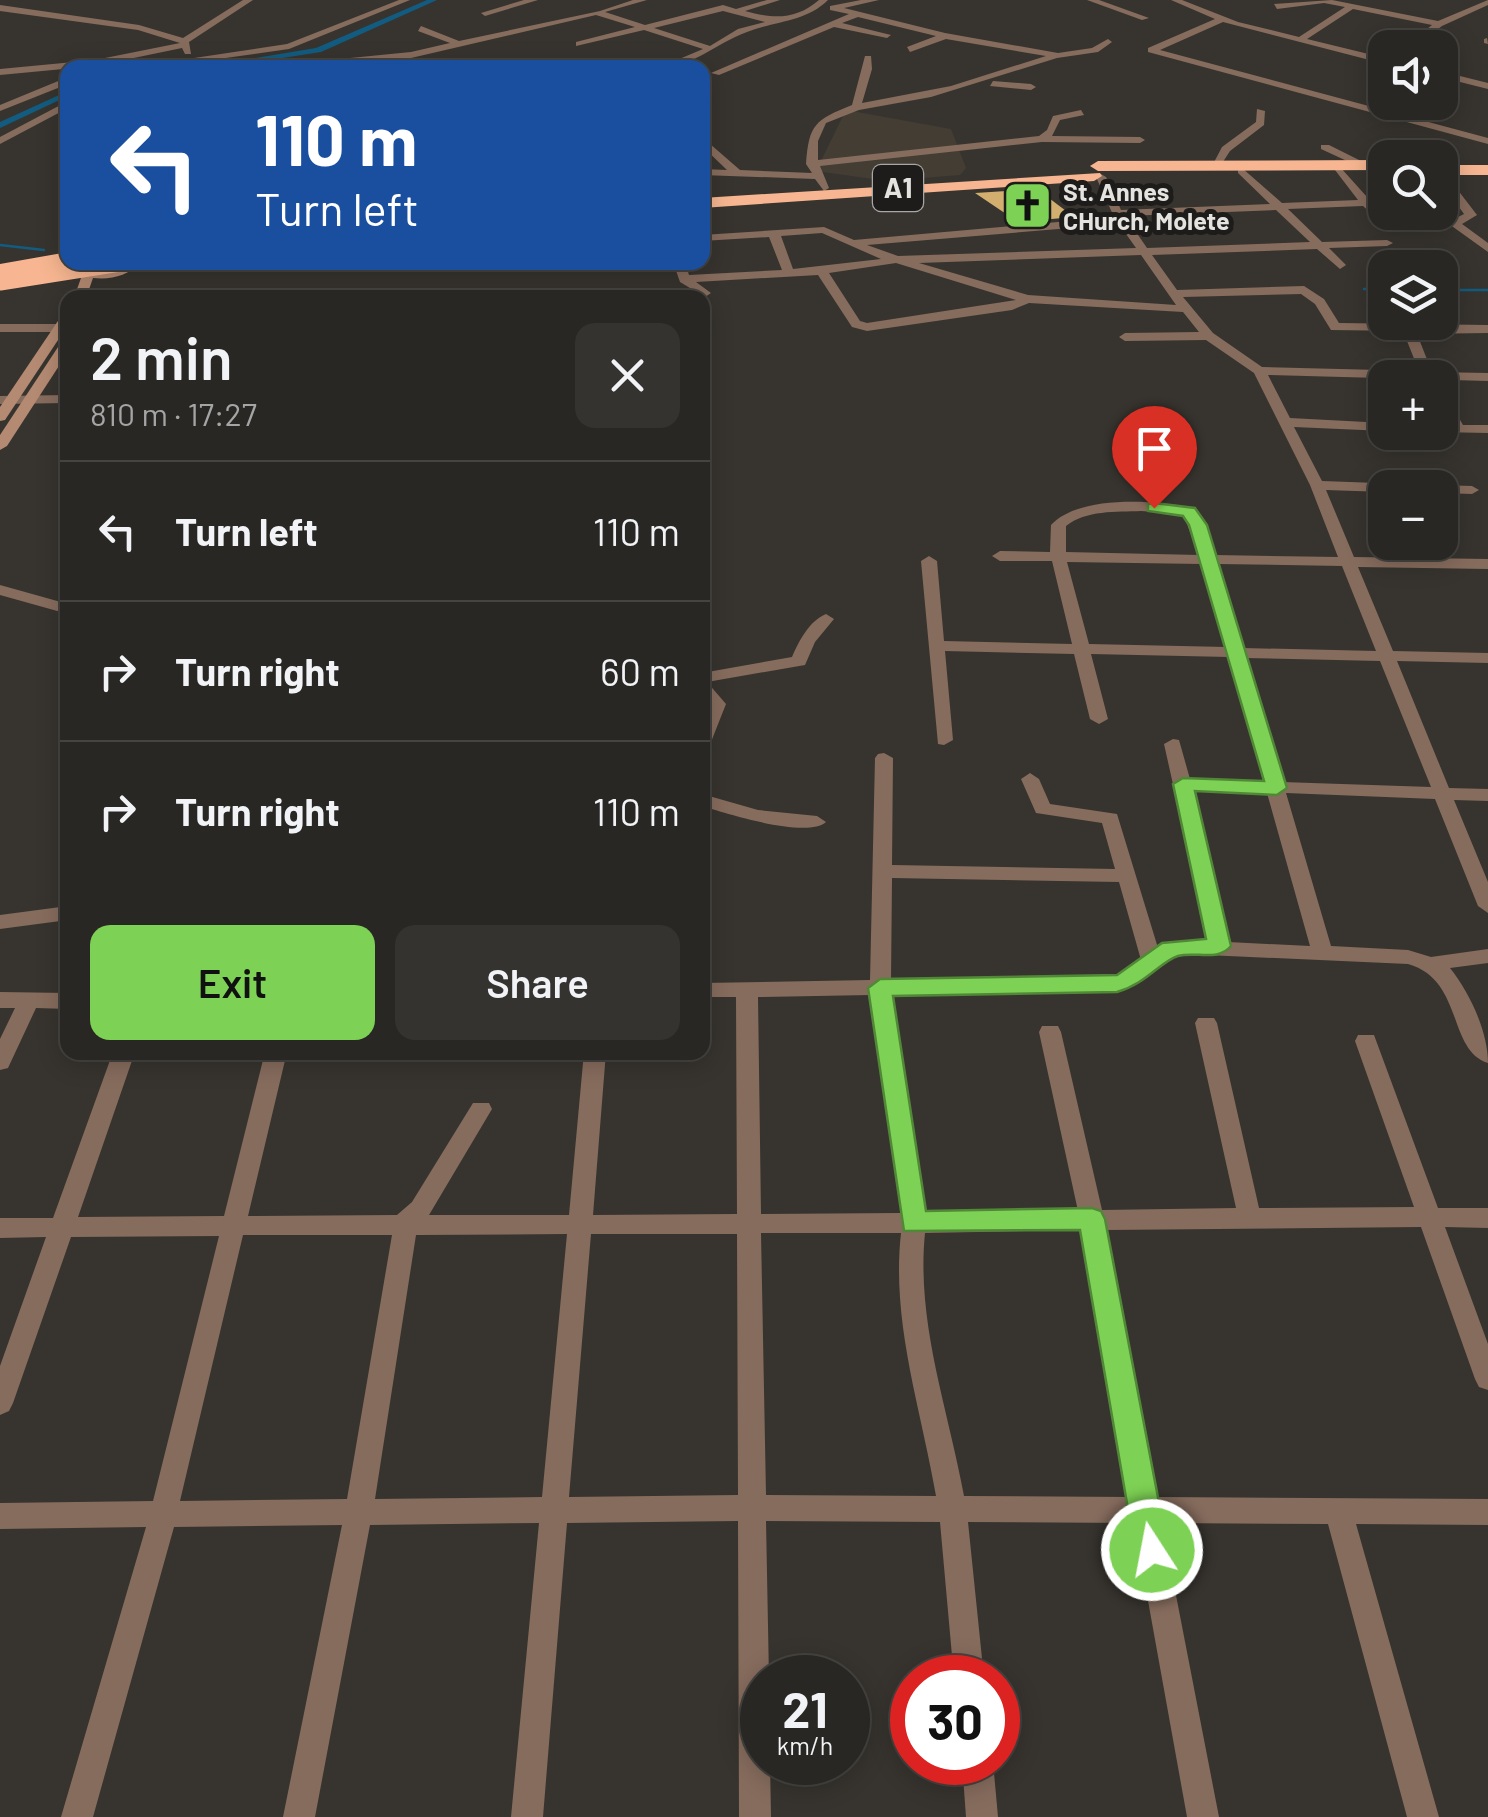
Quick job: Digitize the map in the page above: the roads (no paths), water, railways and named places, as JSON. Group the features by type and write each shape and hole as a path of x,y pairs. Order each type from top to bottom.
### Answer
{"highway":[{"name":"A1","path":"710,199 821,182 1215,166 1368,166"},
{"path":"1458,169 1488,167"},
{"name":"A1","path":"710,199 1099,172 1368,169"},
{"path":"0,275 60,257"},
{"path":"0,275 60,270"},
{"path":"0,275 71,270"}],"main road":[{"path":"103,290 124,270"},
{"path":"0,417 6,400 60,334"},
{"path":"0,446 30,399 60,338"}],"street":[{"path":"116,60 185,43 249,0"},
{"path":"209,60 289,46 406,0"},
{"path":"524,28 485,13 534,0"},
{"path":"604,10 643,0"},
{"path":"738,10 776,0"},
{"path":"810,12 824,0"},
{"path":"683,60 737,33 810,12 875,0"},
{"path":"1091,0 1145,18"},
{"path":"1175,0 1220,20 1368,57"},
{"path":"1277,6 1321,0 1439,24"},
{"path":"1112,8 1140,2"},
{"path":"1431,30 1478,2"},
{"path":"0,8 139,28 185,43"},
{"path":"579,44 724,8 775,22"},
{"path":"833,8 946,36 1058,56"},
{"path":"1300,40 1351,8"},
{"path":"363,60 397,57 596,12 711,49"},
{"path":"716,73 857,14"},
{"path":"1220,20 1151,50 1488,141"},
{"path":"830,24 888,36"},
{"path":"421,29 459,44"},
{"path":"910,49 946,36"},
{"path":"821,182 809,153 820,124 830,115 858,106 937,96 1058,56 1092,51 1108,42"},
{"path":"185,43 191,60"},
{"path":"858,106 858,89 870,68 868,58"},
{"path":"2,60 52,67"},
{"path":"2,60 21,67 18,69"},
{"path":"0,72 60,66"},
{"path":"1458,78 1488,86"},
{"path":"0,108 60,83"},
{"path":"978,84 1031,86"},
{"path":"0,141 60,108"},
{"path":"1215,166 1226,149 1260,123 1260,111"},
{"path":"1042,138 1049,135 1056,118 1081,113"},
{"path":"811,164 1042,138 1140,140"},
{"path":"1325,147 1364,165"},
{"path":"710,148 738,174"},
{"path":"1340,170 1366,203"},
{"path":"1242,171 1340,265"},
{"path":"710,172 821,182"},
{"path":"1099,172 1120,217 1174,294 1210,336 1259,371 1318,485 1488,906"},
{"path":"1458,197 1470,215"},
{"path":"851,244 1120,217 1366,203"},
{"path":"1458,221 1470,215 1488,215"},
{"path":"1458,222 1470,238 1488,249"},
{"path":"710,238 824,230 896,260 1027,299 1188,309"},
{"path":"774,234 789,274"},
{"path":"684,279 789,274 896,260 1388,243"},
{"path":"681,270 684,279 700,290"},
{"path":"821,271 856,324 866,327 1012,306 1027,299"},
{"path":"1174,294 1304,290 1320,302 1335,327 1368,327"},
{"path":"0,328 60,328"},
{"path":"1458,328 1488,329"},
{"path":"1124,337 1210,336"},
{"path":"1259,371 1368,374"},
{"path":"1458,376 1488,376"},
{"path":"6,400 60,400"},
{"path":"1284,422 1368,426"},
{"path":"1459,429 1488,429"},
{"path":"1318,485 1368,487"},
{"path":"1458,490 1472,490"},
{"path":"1099,719 1058,555 1060,524 1070,514 1161,508 1189,512 1195,518 1208,556 1322,951"},
{"path":"1000,556 1208,556 1487,565"},
{"path":"929,561 944,740"},
{"path":"0,590 60,607"},
{"path":"710,677 799,662 807,641 826,619"},
{"path":"937,646 1488,658"},
{"path":"710,696 717,704 710,722"},
{"path":"1172,744 1219,946"},
{"path":"884,758 880,988 914,1223 909,1252 911,1312 952,1510 967,1655"},
{"path":"1030,779 1038,806 1044,809 1110,818 1152,963"},
{"path":"1183,784 1488,794"},
{"path":"710,802 756,816 816,822"},
{"path":"882,871 1126,876"},
{"path":"0,922 60,914"},
{"path":"710,990 1117,984 1134,979 1170,948 1322,951 1434,963 1488,956"},
{"path":"1434,963 1445,972 1471,1034 1488,1054"},
{"path":"747,990 756,1817"},
{"path":"0,1000 60,1000"},
{"path":"0,1062 28,1001"},
{"path":"1206,1024 1249,1215"},
{"path":"1050,1032 1092,1219 1203,1817"},
{"path":"1366,1041 1488,1379"},
{"path":"0,1403 121,1060"},
{"path":"77,1817 164,1512 274,1060"},
{"path":"527,1817 594,1060"},
{"path":"299,1817 359,1512 406,1222 420,1208 482,1109"},
{"path":"0,1228 234,1228 406,1222 581,1226 914,1223 1249,1215 1488,1218"},
{"path":"0,1516 751,1508 1488,1512"},
{"path":"1338,1511 1423,1817"},
{"path":"979,1785 982,1817"}],"waterway":[{"path":"252,60 318,50 433,0"},
{"path":"0,125 60,97"},
{"path":"0,245 44,250"},
{"path":"1458,290 1488,290"}],"place":[{"name":"St. Annes CHurch, Molete","path":"1028,206"}]}
